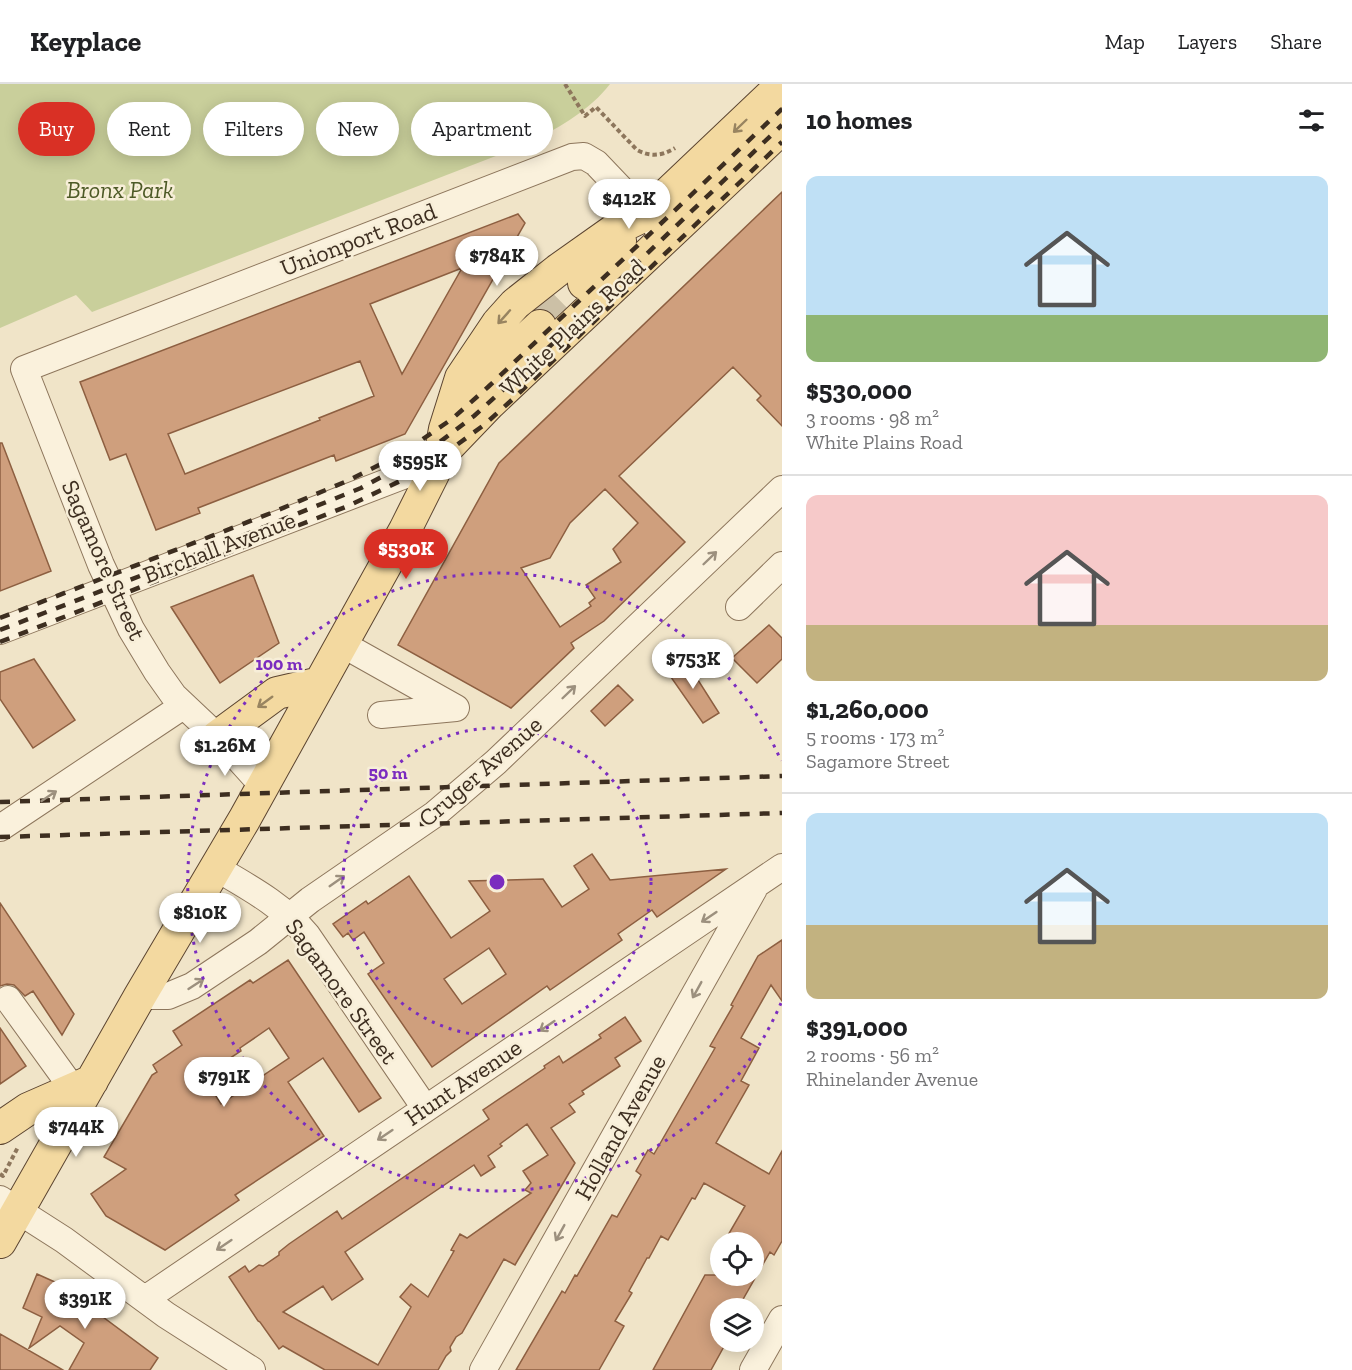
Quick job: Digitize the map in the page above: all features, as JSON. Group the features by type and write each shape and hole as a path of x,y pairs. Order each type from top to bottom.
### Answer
{"main road":[{"name":"White Plains Road","path":"442,448 490,403 649,225 782,85"},
{"name":"White Plains Road","path":"584,282 649,225 782,128"},
{"name":"White Plains Road","path":"442,448 461,378 498,323 509,311 558,270 616,229 649,225"},
{"name":"White Plains Road","path":"0,1242 9,1205 82,1085 140,996 263,786 405,530 442,448 491,371 540,326"},
{"path":"217,737 278,693 320,683"},
{"path":"0,1128 27,1109 82,1085"}],"street":[{"name":"Unionport Road","path":"24,369 572,157 590,158 649,225"},
{"name":"Sagamore Street","path":"24,369 111,588 136,638 162,679 183,706 217,737 263,786"},
{"name":"Birchall Avenue","path":"0,631 111,588 442,448"},
{"name":"Cruger Avenue","path":"140,996 160,997 183,991 258,942 310,900 435,814 470,786 782,489"},
{"path":"739,608 782,565"},
{"path":"342,644 456,708 381,715"},
{"path":"0,828 183,706"},
{"name":"Hunt Avenue","path":"145,1299 782,867"},
{"name":"Sagamore Street","path":"216,868 272,902 291,917 307,935 425,1108"},
{"name":"Holland Avenue","path":"483,1370 757,884"},
{"path":"8,999 82,1085"},
{"path":"9,1205 64,1240 145,1299 217,1361 252,1370"},
{"path":"753,1370 782,1319"}],"path":[{"path":"565,84 585,116 596,107 637,150 645,154 656,155 669,152 678,146"}],"green space":[{"name":"Bronx Park","path":"0,84 610,84 584,110 553,130 553,102 411,102 411,156 496,156 92,312 76,295 0,328"}],"building":[{"path":"782,192 782,426 757,400 761,396 733,367 619,476 685,542 604,621 571,643 574,648 511,708 398,645 499,463","holes":["605,489 638,523 613,549 621,562 586,585 595,598 589,603 591,606 560,627 521,568 550,558 570,523"]},
{"path":"518,214 525,223 405,434 336,461 334,455 198,508 200,513 156,530 126,454 110,460 80,382","holes":["462,268 402,374 370,304","360,361 374,396 185,474 168,434"]},
{"path":"0,443 2,443 51,571 0,591"},
{"path":"253,575 279,643 220,683 171,607"},
{"path":"769,625 782,638 782,659 757,683 732,658"},
{"path":"684,658 719,713 703,723 666,670"},
{"path":"34,659 75,720 33,748 0,699 0,672"},
{"path":"618,685 633,700 605,726 591,711"},
{"path":"592,854 610,880 726,869 657,917 652,910 618,934 622,940 550,990 547,986 432,1067 368,974 384,963 364,932 353,940 348,933 343,937 333,924 366,901 368,904 409,876 451,938 490,911 469,881 543,879 562,907 589,889 574,866","holes":["489,948 506,974 462,1004 444,979"]},
{"path":"0,903 74,1014 62,1035 33,991 25,996 14,985 0,986"},
{"path":"782,940 782,1001 771,985 741,1038 759,1048 741,1081 749,1085 716,1143 769,1174 782,1151 782,1241 774,1255 770,1252 764,1262 764,1232 730,1232 745,1206 704,1183 695,1199 692,1198 668,1240 661,1236 647,1258 629,1291 632,1293 615,1321 624,1326 599,1370 516,1370 562,1291 565,1293 575,1275 577,1276 612,1215 617,1217 641,1175 636,1171 648,1150 654,1154 715,1048 710,1046 758,956"},
{"path":"288,960 381,1098 359,1112 323,1058 288,1082 324,1136 235,1195 239,1200 165,1250 106,1216 91,1194 126,1169 104,1157 152,1075 157,1072 153,1065 182,1045 173,1031 250,980 253,983","holes":["269,1028 289,1058 221,1104 203,1076 241,1051 240,1048"]},
{"path":"625,1017 641,1041 615,1058 620,1066 582,1091 584,1094 569,1104 575,1112 551,1128 575,1163 515,1265 504,1259 438,1370 325,1370 283,1346 279,1349 229,1277 245,1266 249,1272 259,1265 263,1266 279,1255 279,1252 289,1244 337,1211 342,1219 489,1119 483,1110 545,1068 544,1066 559,1056 563,1063 601,1038 599,1035","holes":["527,1124 548,1155 523,1171 531,1183 525,1190 531,1193 467,1238 460,1234 451,1250 454,1251 428,1297 411,1284 400,1297 411,1307 378,1365 283,1312 323,1286 332,1300 363,1279 345,1252 474,1165 481,1176 495,1167 488,1156"]},
{"path":"0,1028 26,1066 0,1084"},
{"path":"37,1274 57,1283 158,1358 150,1370 69,1370 84,1343 60,1326 29,1348 42,1317 23,1308"},
{"path":"705,1275 710,1275 710,1286 751,1286 744,1298 710,1298 710,1352 721,1352 711,1370 653,1370"},
{"path":"0,1334 63,1370 0,1370"}],"tunnel":[{"path":"540,326 584,283"}],"railway":[{"path":"0,618 271,513 347,481 401,454 452,419 488,387 782,109"},
{"path":"0,630 361,488 424,454 474,416 526,369 782,125"},
{"path":"0,642 348,506 421,471 484,425 514,398 782,142"},
{"path":"0,802 782,776"},
{"path":"0,837 782,813"}]}
